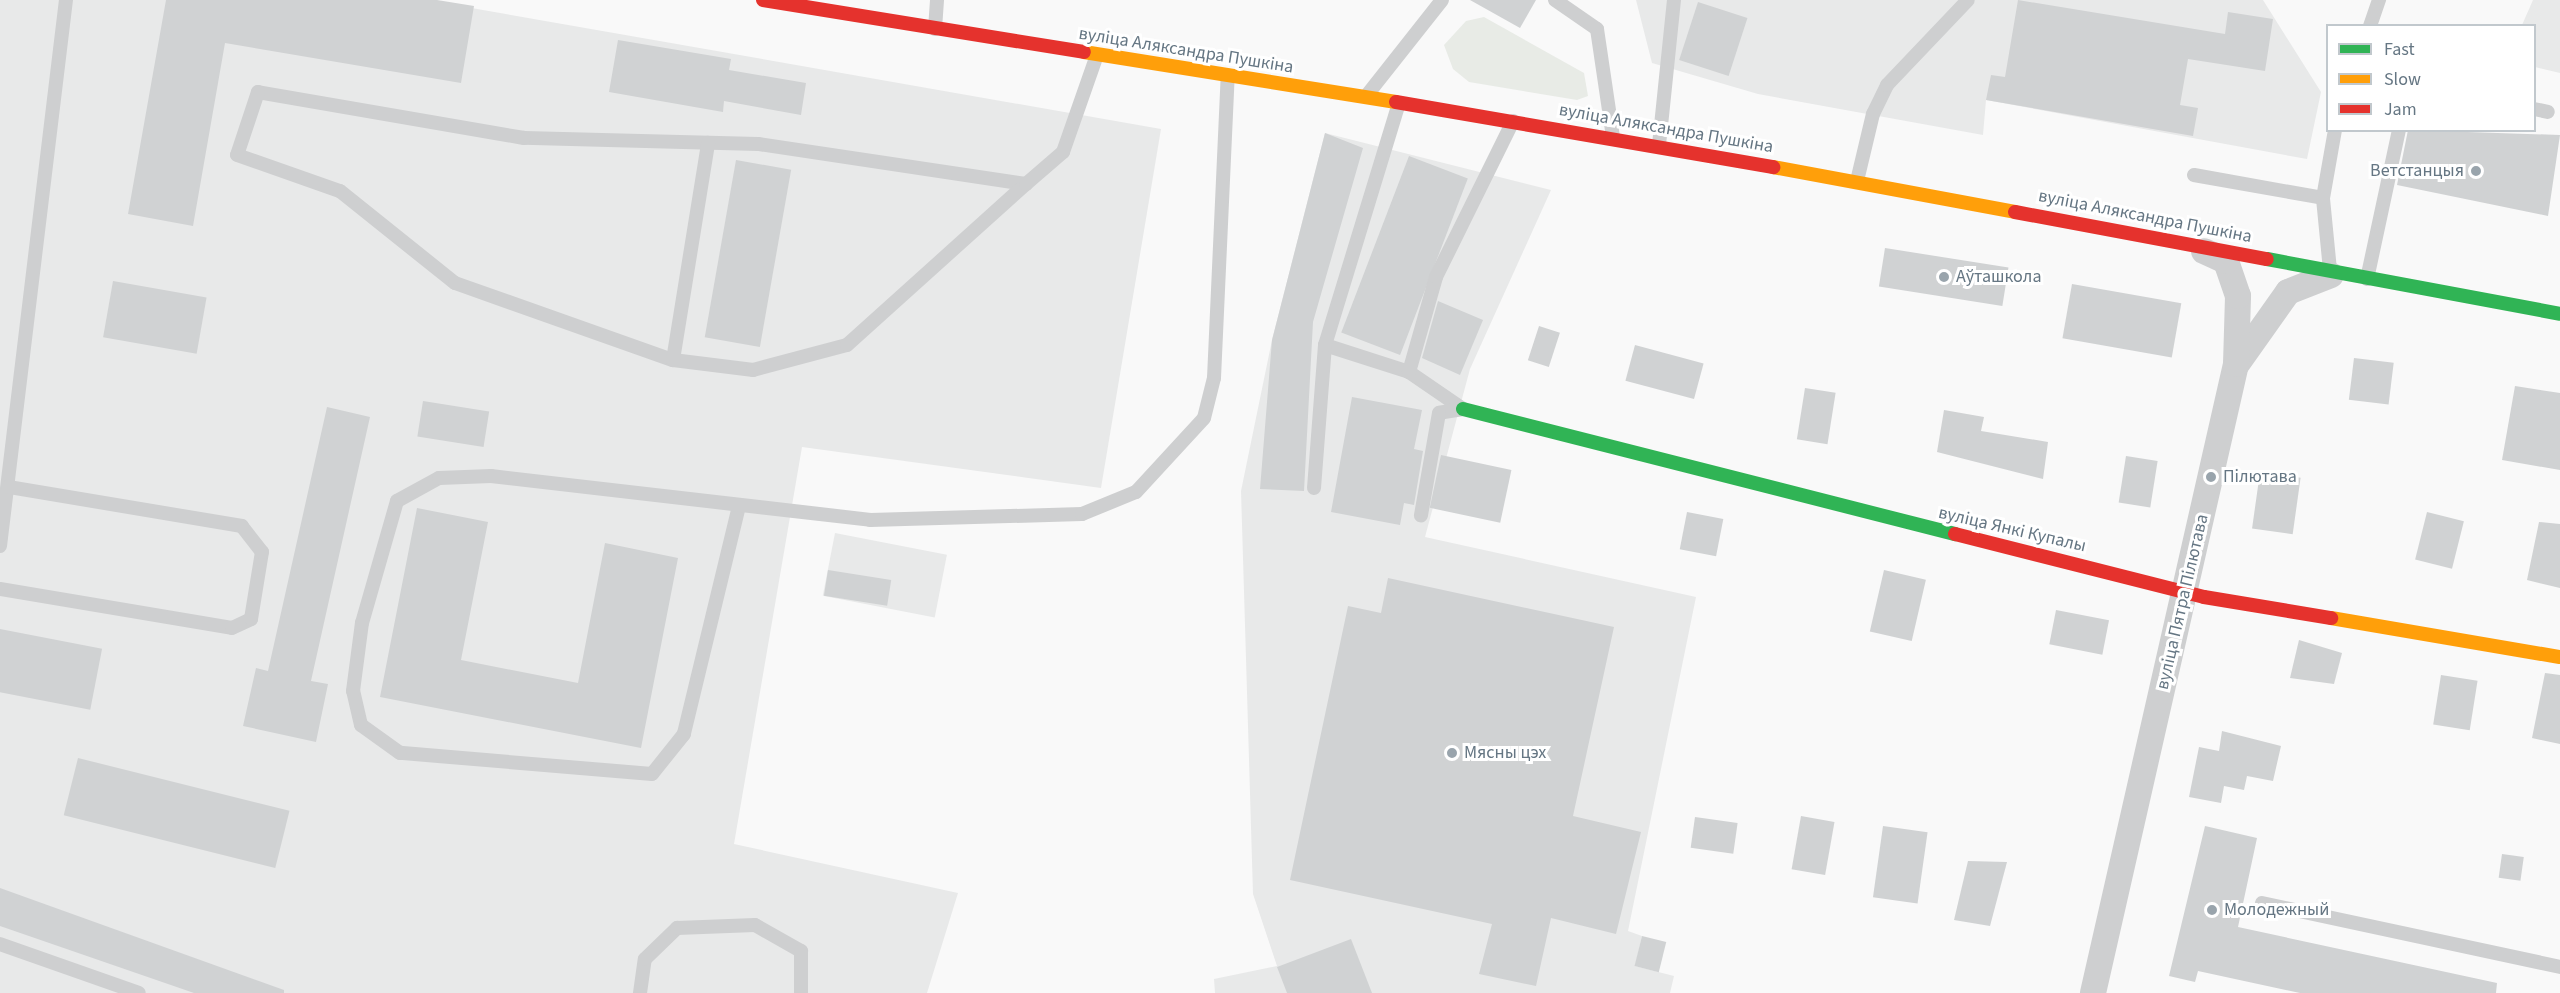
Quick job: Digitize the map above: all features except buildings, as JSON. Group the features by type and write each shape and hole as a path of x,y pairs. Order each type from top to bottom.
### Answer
{"street":[{"name":"вуліца Аляксандра Пушкіна","path":"763,0 935,31 1366,96 1613,137 2179,239 2331,275 2560,314"},
{"name":"вуліца Пятра Пілютава","path":"2093,993 2187,591 2236,364 2238,296 2226,261 2179,239"},
{"path":"2236,364 2288,292 2331,275"},
{"name":"вуліца Янкі Купалы","path":"1462,409 1791,496 2187,591 2560,657"}],"lane":[{"path":"0,546 66,0"},
{"path":"935,31 937,0"},
{"path":"1366,96 1442,0"},
{"path":"1555,0 1597,29 1613,137"},
{"path":"1659,146 1674,0"},
{"path":"1857,181 1873,114 1887,85 1968,0"},
{"path":"2371,24 2379,0"},
{"path":"1026,184 758,144 524,138 258,92 237,155 340,191 455,283 673,360 753,370 847,345 1063,152 1097,55"},
{"path":"739,506 684,734 652,774 400,753 361,725 353,691 362,623 398,501 439,478 491,476 870,520 1082,514 1136,492 1204,418 1214,378 1228,75"},
{"path":"1314,488 1325,345 1399,102"},
{"path":"1409,372 1436,278 1513,121"},
{"path":"2331,275 2323,198 2335,132"},
{"path":"2367,281 2399,132"},
{"path":"673,360 708,143"},
{"path":"2194,175 2323,198"},
{"path":"1325,345 1409,372 1462,409"},
{"path":"1421,515 1439,412 1462,409"},
{"path":"0,589 232,628 251,619 262,552 242,526 8,487"},
{"path":"2262,903 2560,967"},
{"path":"640,993 645,959 677,928 755,925 801,951 801,993"},
{"path":"0,944 139,993"}],"shaded area":[{"path":"0,0 426,0 1161,129 1101,488 802,447 734,844 958,893 927,993 0,993"},
{"path":"1636,0 2263,0 2321,92 2307,159 1986,100 1983,135 1758,94 1652,63"},
{"path":"2533,0 2560,0 2560,73 2536,67 2536,24 2522,24"},
{"path":"1484,17 1584,73 1588,96 1577,100 1469,82 1453,69 1444,45 1466,21"},
{"path":"1325,133 1551,190 1470,369 1425,537 1696,597 1628,931 1642,936 1635,966 1674,976 1670,993 1215,993 1214,979 1277,966 1253,894 1241,491 1272,340"},
{"path":"835,533 947,555 935,618 823,596"}],"traffic: fast":[{"path":"2267,259 2560,314"},
{"path":"1463,409 1955,534"}],"traffic: slow":[{"path":"1084,52 1396,102"},
{"path":"1773,167 2015,212"},
{"path":"2331,618 2560,657"}],"traffic: jam":[{"path":"763,0 1084,52"},
{"path":"1396,102 1773,167"},
{"path":"2015,212 2267,259"},
{"path":"1955,534 2204,597 2331,618"}],"place":[{"name":"Ветстанцыя","path":"2476,171"},
{"name":"Аўташкола","path":"1944,277"},
{"name":"Пілютава","path":"2211,477"},
{"name":"Мясны цэх","path":"1452,753"},
{"name":"Молодежный","path":"2212,910"}]}
